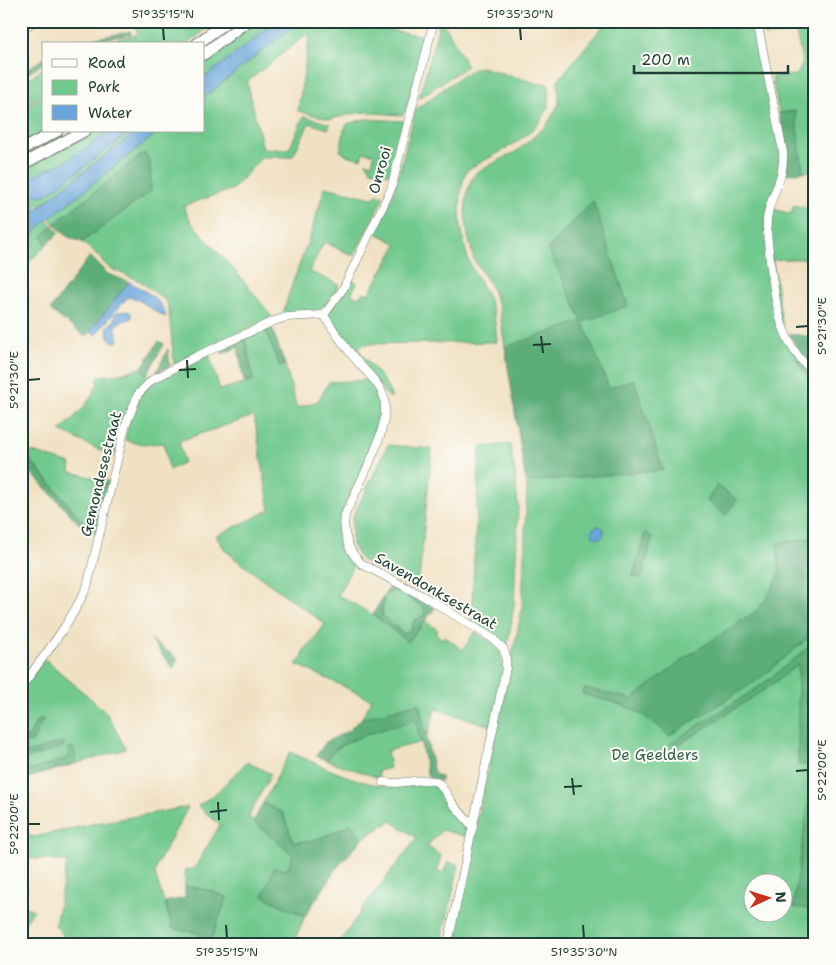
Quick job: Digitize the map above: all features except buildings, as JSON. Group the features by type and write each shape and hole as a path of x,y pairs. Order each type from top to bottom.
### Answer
{"highway":[{"path":"200,42 227,21"},
{"path":"205,53 247,21"},
{"path":"21,150 55,132"},
{"path":"21,165 82,132"}],"street":[{"path":"21,30 34,21"},
{"name":"Onrooi","path":"324,315 343,290 392,189 434,21"},
{"path":"757,21 784,166 768,218 767,231 774,293 786,335 799,357 815,373"},
{"name":"Gemondesestraat","path":"21,687 60,634 87,587 124,427 130,409 138,394 152,380 195,357 274,321 287,317 324,315"},
{"name":"Savendonksestraat","path":"324,315 353,356 380,389 384,398 382,428 376,448 345,516 346,539 350,551 362,564 430,600 492,638 503,648 506,656 506,668 448,944"},
{"path":"383,782 434,781 440,784 453,804 473,827"}],"green space":[{"path":"132,21 179,21 182,26 189,21 217,21 190,42 137,42 135,38 134,42 106,42 138,34"},
{"path":"256,21 277,21 205,77 205,60"},
{"path":"300,21 357,21 357,24 424,36 418,66 406,111 403,115 362,112 330,119 298,111 310,32 247,82 263,149 289,149 304,116 330,124 328,129 309,123 293,156 262,157 233,189 183,206 191,222 243,280 272,317 174,364 169,310 166,301 140,281 109,268 82,242 151,191 75,209 54,224 50,218 158,132 205,132 205,96"},
{"path":"440,21 447,29 467,66 419,98"},
{"name":"De Geelders","path":"607,21 756,21 782,165 766,217 784,335 815,374 815,944 449,944 468,867 508,676 510,675 522,610 527,486 499,308 490,284 474,260 465,212 467,193 472,178 477,172 517,151 546,126 559,104 558,80"},
{"path":"761,21 815,21 815,170 803,172 795,111 779,113 772,77 797,75 803,63 796,33 764,36"},
{"path":"131,31 131,34 89,42 77,42"},
{"path":"42,59 42,64 21,78 21,73"},
{"path":"481,67 539,84 545,83 548,85 549,101 545,114 536,126 509,147 467,170 463,180 460,218 464,244 471,266 492,308 497,342 364,344 357,348 384,381 392,397 389,397 353,354 353,350 327,316 351,279 357,283 351,294 358,298 364,292 369,294 397,244 376,233 393,194 416,109 460,77 475,68"},
{"path":"42,69 42,95 21,107 21,84"},
{"path":"42,97 42,132 44,132 21,145 21,109"},
{"path":"795,111 803,172 786,174 786,151 779,113"},
{"path":"365,119 404,121 390,174 371,170 366,162 372,164 374,154 363,152 361,159 343,154 340,151 347,124"},
{"path":"92,132 110,132 66,161 42,171 35,196 46,195 131,132 137,132 40,206 32,199 21,195 21,170"},
{"path":"144,153 150,161 151,191 82,242 68,237 54,224"},
{"path":"325,187 372,198 378,195 384,196 354,256 324,242 309,271 339,285 322,308 311,312 283,314 310,236"},
{"path":"21,197 34,202 38,209 21,223 21,211 24,205 21,203"},
{"path":"593,201 628,306 583,322 609,388 634,379 663,470 526,482 505,347 582,321 548,248"},
{"path":"794,205 815,211 815,258 771,260 770,232 774,209 791,214"},
{"path":"47,220 53,226 42,236 46,245 21,270 21,245"},
{"path":"53,226 59,233 46,245 42,236"},
{"path":"90,256 108,274 129,282 86,337 50,310"},
{"path":"271,325 285,365 280,367 265,328"},
{"path":"265,328 280,366 285,365 297,408 318,401 329,382 367,380 375,389 381,405 378,427 369,457 345,503 341,515 341,538 346,550 355,562 338,595 375,616 408,642 425,621 438,630 436,633 442,639 445,636 462,650 475,632 492,643 501,655 502,675 491,726 435,709 427,737 419,703 361,719 372,700 296,664 303,657 303,651 325,624 238,561 225,550 216,536 270,510 254,416 179,441 184,462 169,470 164,443 148,444 125,440 130,419 140,396 151,383 209,354 220,390 253,380 245,337"},
{"path":"789,334 815,337 815,369 805,361"},
{"path":"245,337 253,380 248,382 248,379 244,381 238,347 223,354 221,348"},
{"path":"159,341 164,344 147,375 142,366"},
{"path":"168,349 170,366 156,373"},
{"path":"795,356 806,370 815,376 815,391"},
{"path":"142,368 148,378 140,386 129,404 114,457 60,431 79,413 90,399 99,376 113,375"},
{"path":"510,444 518,507 514,605 507,649 497,637 471,621 480,447"},
{"path":"388,445 432,449 418,589 411,588 361,560 352,545 354,514"},
{"path":"23,449 71,464 70,472 109,481 108,485 103,488 93,528 82,520"},
{"path":"21,450 82,520 93,528 103,488 105,483 107,484 96,533 86,531 21,462"},
{"path":"717,485 737,500 726,515 707,501"},
{"path":"645,532 652,538 642,578 633,576"},
{"path":"815,536 815,632 759,679 669,736 648,719 628,708 582,694 585,688 632,699 688,656 755,612 766,599 780,573 777,543"},
{"path":"392,583 435,608 408,642 373,614 383,597 383,617 404,634 411,630 414,620 422,617 425,612 424,608 398,591 385,594"},
{"path":"393,591 398,591 424,608 425,612 422,617 413,622 411,630 404,634 383,617 384,596"},
{"path":"150,639 178,659 173,669"},
{"path":"815,642 815,764 798,765 798,664 773,684 674,748 670,744 763,684"},
{"path":"45,659 106,712 126,749 21,780 21,691"},
{"path":"419,703 434,773 442,778 440,781 428,777 416,720 381,730 342,745 333,751 328,758 329,761 316,756 326,742 348,731 361,719"},
{"path":"43,719 33,742 21,743 21,737 29,737 37,720"},
{"path":"417,720 421,742 387,751 390,768 378,771 379,778 329,761 328,759 333,752 354,740"},
{"path":"63,742 64,747 21,760 21,755"},
{"path":"73,747 77,763 21,780 21,773 69,758 67,749"},
{"path":"290,752 339,773 378,785 395,787 433,783 438,786 469,828 467,837 442,830 427,846 441,856 437,871 443,873 448,862 459,865 441,944 339,944 364,906 417,838 391,821 362,839 352,824 316,839 293,842 283,813 263,803"},
{"path":"247,762 271,774 249,816 293,855 270,900 305,916 293,944 70,944 55,925 67,862 21,857 21,834 34,837 97,823 188,807 157,865 155,874 173,929 194,932 211,940 227,897 208,890 185,886 185,869 194,869 220,825 198,806 216,793"},
{"path":"813,771 815,771 815,910 794,907"},
{"path":"263,803 283,813 293,842 316,839 352,824 362,839 336,869 305,916 263,896 274,867 287,870 293,855 254,822"},
{"path":"185,886 208,890 227,897 211,940 194,932 173,929 165,902 185,898"},
{"path":"21,906 34,910 21,927"}],"water":[{"path":"277,21 300,21 205,96 205,77"},
{"path":"110,132 131,132 46,195 35,196 25,189 23,181 66,161"},
{"path":"137,132 158,132 47,220 21,245 21,223 65,186"},
{"path":"129,282 157,300 166,317 137,299 128,297 95,335 90,332 92,329"},
{"path":"128,311 131,313 132,318 117,325 116,330 119,339 117,342 113,342 108,336 107,327 114,321 117,312"},
{"path":"596,526 600,526 604,532 600,538 596,538 592,534 592,530"}]}
